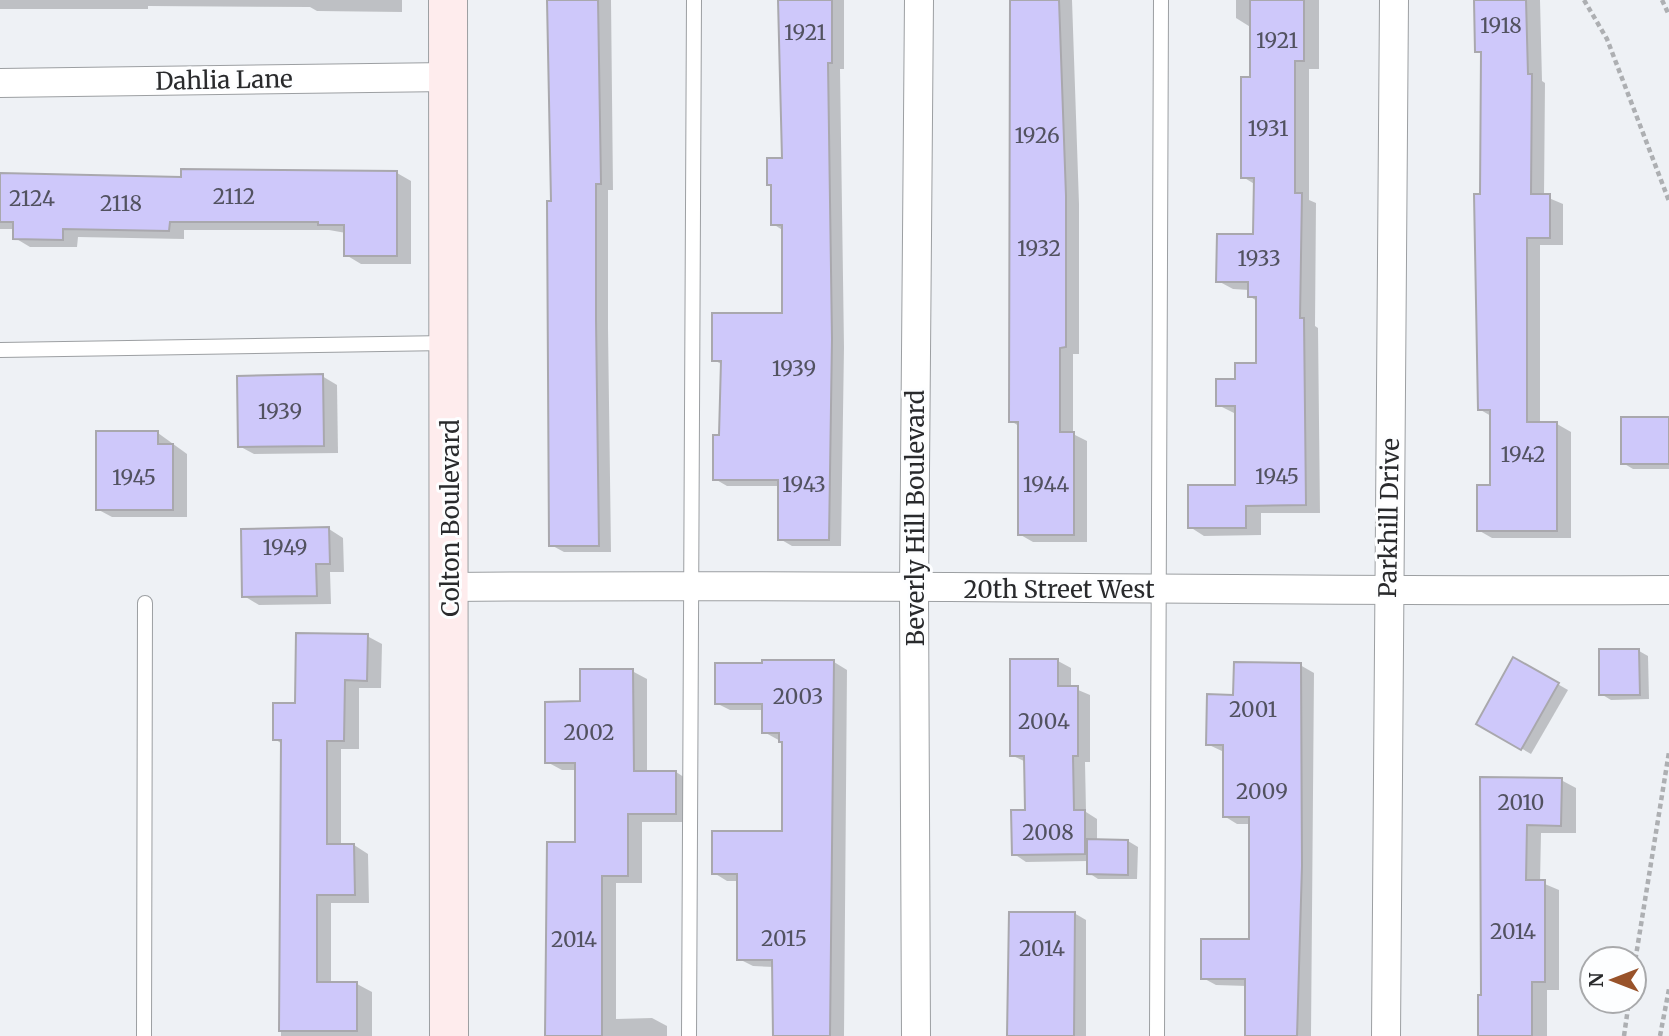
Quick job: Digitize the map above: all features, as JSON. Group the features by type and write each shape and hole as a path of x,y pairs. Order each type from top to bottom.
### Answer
{"street":[{"name":"Colton Boulevard","path":"448,0 449,1036"},
{"name":"Beverly Hill Boulevard","path":"916,1036 914,589 919,0"},
{"name":"Parkhill Drive","path":"1386,1036 1394,0"},
{"name":"Dahlia Lane","path":"0,83 448,77"},
{"name":"20th Street West","path":"450,587 691,585 1388,592 1669,590"}],"lane":[{"path":"689,1036 694,0"},
{"path":"1157,1036 1161,0"},
{"path":"0,351 449,343"},
{"path":"144,1036 145,603"}],"path":[{"path":"1584,0 1607,38 1669,201"},
{"path":"1662,0 1669,15"},
{"path":"1638,945 1669,752"},
{"path":"1660,1036 1669,989"},
{"path":"1624,1036 1627,1015"}],"building":[{"path":"547,0 598,0 601,184 596,184 599,546 549,546 547,201 551,201"},
{"path":"778,0 832,0 832,63 828,63 832,339 829,540 778,540 778,480 713,480 713,435 719,435 721,361 712,361 712,313 782,313 782,225 771,225 771,185 767,185 767,158 782,158"},
{"path":"1010,0 1059,0 1066,196 1066,347 1060,348 1060,432 1074,432 1074,535 1018,535 1018,422 1009,422"},
{"path":"1250,0 1304,0 1304,61 1295,61 1295,193 1302,193 1300,318 1304,318 1306,505 1246,506 1246,528 1188,528 1188,485 1235,485 1235,406 1216,406 1216,379 1235,379 1235,363 1256,363 1256,297 1248,297 1248,282 1216,282 1217,234 1253,234 1254,178 1241,178 1241,77 1250,77"},
{"path":"1474,0 1526,0 1528,74 1532,74 1531,194 1550,194 1550,238 1527,238 1527,422 1557,422 1557,531 1477,531 1477,485 1490,485 1490,410 1478,410 1474,194 1480,194 1481,52 1475,52"},
{"path":"181,169 397,171 397,256 344,256 344,225 318,225 318,222 170,222 169,231 63,229 63,240 13,239 13,222 0,222 0,173 181,177"},
{"path":"323,374 324,446 238,447 237,376"},
{"path":"1621,417 1669,417 1669,464 1621,464"},
{"path":"96,431 158,431 158,444 173,444 173,510 96,510"},
{"path":"329,527 330,564 316,564 317,596 242,597 241,529"},
{"path":"296,633 368,634 367,681 345,680 344,741 327,741 327,844 354,844 355,895 317,895 317,982 357,982 357,1031 279,1031 281,740 273,740 273,703 295,703"},
{"path":"1599,649 1639,649 1640,695 1599,695"},
{"path":"1513,657 1559,683 1521,750 1476,724"},
{"path":"1010,659 1058,659 1058,686 1078,686 1078,756 1073,756 1074,810 1085,810 1085,854 1012,855 1011,810 1025,810 1024,756 1010,756"},
{"path":"762,660 834,660 830,1036 773,1036 772,960 737,960 737,874 712,874 712,831 782,831 782,742 779,742 779,733 762,733 762,704 715,704 715,663 762,663"},
{"path":"1234,662 1301,663 1302,866 1297,1036 1245,1036 1245,979 1201,979 1201,939 1249,939 1249,817 1223,817 1223,745 1206,745 1207,694 1233,695"},
{"path":"580,669 633,669 634,771 676,771 676,814 628,814 628,876 602,876 602,1036 545,1036 547,842 575,842 575,763 545,763 545,702 580,701"},
{"path":"1480,777 1562,778 1561,826 1527,825 1526,880 1545,880 1545,982 1532,982 1532,1036 1478,1036 1478,995 1481,995"},
{"path":"1087,839 1128,840 1128,875 1087,874"},
{"path":"1009,912 1075,912 1074,1036 1007,1036"}]}
